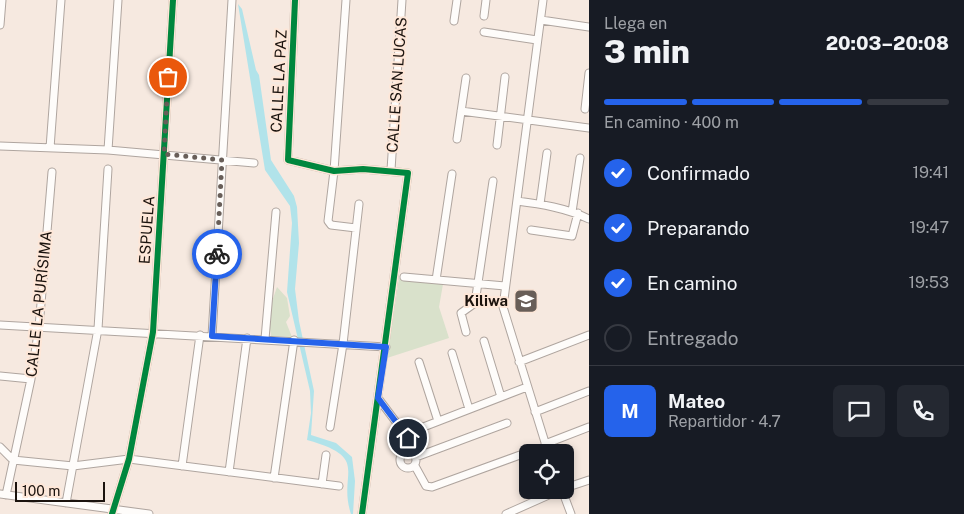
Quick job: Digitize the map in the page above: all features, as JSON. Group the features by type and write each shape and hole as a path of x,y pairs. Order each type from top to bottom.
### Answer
{"street":[{"path":"0,25 2,0"},
{"path":"50,148 61,0"},
{"path":"108,150 118,0"},
{"name":"ESPUELA","path":"113,512 129,459 153,332 173,0"},
{"path":"212,336 232,0"},
{"name":"CALLE LA PAZ","path":"295,0 288,158 290,162 334,171"},
{"path":"346,0 329,224 356,228"},
{"name":"CALLE SAN LUCAS","path":"392,170 402,0"},
{"path":"454,21 457,0"},
{"path":"484,16 486,0"},
{"path":"543,0 503,312 545,444 589,427"},
{"path":"540,20 589,27"},
{"path":"484,32 537,40"},
{"path":"585,109 589,73"},
{"path":"497,145 505,77"},
{"path":"457,139 466,78"},
{"path":"461,111 589,128"},
{"path":"0,146 108,150 254,162"},
{"path":"540,204 547,153"},
{"path":"531,230 572,236 580,158"},
{"path":"66,503 98,329 108,169"},
{"path":"334,171 392,170 408,173 362,514"},
{"name":"CALLE LA PURÍSIMA","path":"3,494 13,460 31,379 39,326 52,172"},
{"path":"436,280 452,174"},
{"path":"466,332 461,314 474,305 479,283 493,181"},
{"path":"517,201 540,204 575,213 589,219"},
{"path":"330,427 343,344 360,204"},
{"path":"266,339 276,212"},
{"path":"404,277 506,286"},
{"path":"0,325 153,332 386,347"},
{"path":"182,466 200,335"},
{"path":"519,362 589,335"},
{"path":"229,472 247,338"},
{"path":"274,478 295,341"},
{"path":"484,341 501,397"},
{"path":"452,353 469,409"},
{"path":"419,362 438,420"},
{"path":"0,376 31,379"},
{"path":"415,466 408,469 401,465 401,457 407,452 408,438 413,431 527,388"},
{"path":"535,412 589,391"},
{"path":"378,398 408,438"},
{"path":"416,457 507,423"},
{"path":"0,446 13,460 73,466 129,459 339,486"},
{"path":"407,452 412,453 416,457"},
{"path":"322,484 326,455"},
{"path":"416,457 415,466 426,486 432,487 519,455"},
{"path":"574,485 589,480"},
{"path":"3,494 113,512 150,514"},
{"path":"506,514 540,499"},
{"path":"566,499 572,514"}],"green space":[{"path":"399,278 443,284 439,307 449,338 387,358"},
{"path":"277,287 287,298 290,316 286,322 292,337 271,336 268,313"}],"water":[{"path":"238,4 242,9 256,70 259,75 271,160 294,196 297,207 299,243 295,289 299,321 314,391 311,435 336,443 352,457 355,481 353,514 351,514 348,500 348,468 346,461 339,453 307,440 311,413 310,391 287,292 292,223 290,206 265,170"}],"cycle path":[{"path":"112,514 129,459 153,332 173,0"},
{"path":"295,0 288,160 334,171 363,169 408,173 362,514"}],"way so far":[{"path":"168,77 164,154 222,160 217,254"}],"place":[{"name":"Kiliwa","path":"526,301"}],"route":[{"path":"217,254 212,336 386,347 378,398 408,438"}]}
